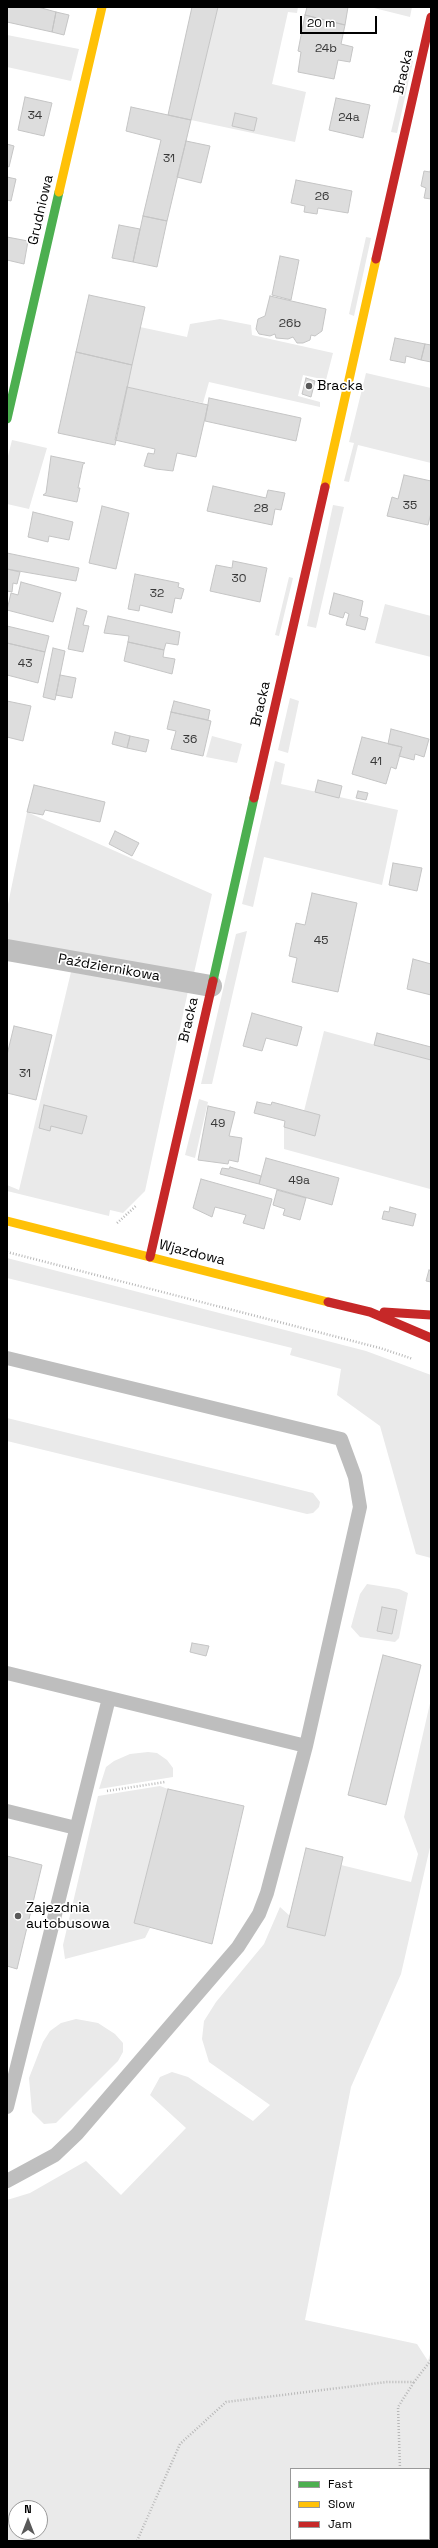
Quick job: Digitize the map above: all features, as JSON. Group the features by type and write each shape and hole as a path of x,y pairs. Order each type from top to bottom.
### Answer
{"street":[{"name":"Grudniowa","path":"7,419 102,7"},
{"name":"Bracka","path":"150,1257 431,17"},
{"name":"Październikowa","path":"7,950 211,986"},
{"name":"Wjazdowa","path":"7,1222 370,1312 431,1338"},
{"name":"Wjazdowa","path":"370,1312 431,1315"}],"lane":[{"path":"7,1358 341,1439 355,1477 360,1507 306,1746 267,1893 259,1914 238,1947 76,2134 55,2155 7,2181"},
{"path":"7,1673 306,1746"},
{"path":"7,2107 109,1698"},
{"path":"7,1811 76,1828"}],"path":[{"path":"7,1252 372,1346 419,1360"},
{"path":"106,1791 165,1782"},
{"path":"400,2468 398,2407 414,2382 431,2360"},
{"path":"137,2541 180,2444 226,2402 387,2382 414,2382"}],"shaded area":[{"path":"218,7 298,7 297,13 288,12 272,84 306,92 295,142 191,120"},
{"path":"370,7 412,7 410,17"},
{"path":"7,35 79,49 71,81 7,67"},
{"path":"408,59 413,61 397,133 391,132"},
{"path":"366,237 371,238 354,316 349,314"},
{"path":"220,319 251,325 252,335 333,353 326,380 303,375 298,396 320,402 320,407 209,382 203,403 127,387 140,327 187,337 190,324"},
{"path":"366,373 431,388 431,463 358,445 349,482 344,481 354,443 349,442"},
{"path":"12,440 47,448 29,509 7,504 7,460"},
{"path":"333,505 344,507 316,628 307,626"},
{"path":"289,577 293,578 279,636 275,635"},
{"path":"385,604 431,616 431,657 375,643"},
{"path":"290,698 299,701 288,753 278,750"},
{"path":"212,736 242,744 237,763 206,757"},
{"path":"275,761 285,764 281,784 398,810 382,885 264,857 253,907 242,904"},
{"path":"27,812 212,894 194,973 7,944 7,909"},
{"path":"247,931 212,1084 201,1084 236,934"},
{"path":"71,972 188,991 145,1191 123,1213 110,1210 109,1216 7,1191 7,1185 19,1190"},
{"path":"324,1031 431,1060 430,1189 284,1149 284,1127 315,1135 320,1115 304,1111"},
{"path":"199,1099 208,1102 195,1158 185,1155"},
{"path":"7,1258 366,1351 431,1375 431,1558 416,1554 380,1426 337,1395 341,1369 290,1355 292,1348 7,1278"},
{"path":"7,1418 313,1493 320,1502 319,1507 313,1513 307,1514 7,1441"},
{"path":"367,1584 399,1589 408,1593 399,1638 395,1642 360,1637 351,1627 360,1594"},
{"path":"431,1699 431,1843 401,1974 351,2087 305,2320 417,2344 428,2361 431,2351 431,2541 7,2541 7,2200 30,2193 86,2161 121,2195 186,2128 150,2095 160,2077 172,2072 188,2077 253,2121 270,2105 209,2062 202,2039 204,2021 216,2002 264,1944 280,1907 290,1916 287,1927 325,1936 341,1865 411,1882 418,1854 404,1817"},
{"path":"148,1752 157,1753 167,1760 173,1768 173,1777 99,1789 106,1767 114,1761 130,1754"},
{"path":"160,1786 168,1789 134,1923 150,1928 145,1938 65,1959 63,1945 98,1796"},
{"path":"76,2019 98,2023 115,2034 123,2043 123,2052 118,2061 56,2123 44,2124 32,2112 29,2078 43,2042 50,2031 61,2023"}],"building":[{"path":"7,7 38,7 56,12 52,32 7,22"},
{"path":"192,7 218,7 191,120 168,115"},
{"path":"307,7 348,7 345,25 305,15"},
{"path":"56,12 69,15 64,35 52,32"},
{"path":"305,15 345,25 341,44 353,47 350,62 338,60 334,79 298,72 301,52 298,51"},
{"path":"25,97 52,103 44,136 18,130"},
{"path":"336,98 370,105 363,138 329,130"},
{"path":"131,107 191,120 167,221 143,216 161,140 126,131"},
{"path":"235,113 257,118 254,131 232,126"},
{"path":"186,141 210,146 201,183 177,177"},
{"path":"7,144 14,146 9,167 7,166"},
{"path":"431,167 431,199 424,198 426,188 421,186 424,171 430,172"},
{"path":"7,177 16,179 11,201 7,200"},
{"path":"296,180 352,191 348,213 318,208 317,214 304,212 305,206 291,203"},
{"path":"143,216 167,221 157,267 133,262"},
{"path":"119,225 140,229 133,262 112,258"},
{"path":"7,237 28,241 24,264 7,260"},
{"path":"280,256 299,260 291,300 272,295"},
{"path":"89,295 145,307 132,365 76,352"},
{"path":"270,296 326,309 322,331 315,336 311,335 310,340 303,343 297,343 293,337 288,339 276,338 275,334 270,336 259,334 256,329 258,319 265,316"},
{"path":"395,338 425,344 421,360 406,356 405,363 390,360"},
{"path":"425,344 431,345 431,362 421,360"},
{"path":"76,352 132,365 115,445 58,433"},
{"name":"Bracka","path":"306,378 315,381 311,397 302,394"},
{"path":"127,387 208,405 196,457 177,453 173,471 156,469 144,466 148,453 154,454 155,449 115,440"},
{"path":"209,398 301,418 296,441 205,421"},
{"path":"51,456 85,463 83,464 78,488 80,488 77,502 43,495 46,493"},
{"path":"404,475 431,481 431,513 428,525 387,516 392,497 398,499"},
{"path":"213,486 266,498 268,490 285,493 281,510 275,509 272,525 207,511"},
{"path":"102,506 129,513 116,569 89,563"},
{"path":"33,512 73,522 69,540 49,536 48,542 28,537"},
{"path":"7,553 79,568 76,581 7,569"},
{"path":"233,561 267,568 260,602 210,591 216,565 232,568"},
{"path":"7,569 20,572 17,584 13,583 12,592 7,591"},
{"path":"135,574 179,583 178,587 184,589 181,599 175,598 172,613 140,605 139,611 128,609"},
{"path":"21,582 61,593 53,622 7,610 11,593 18,595"},
{"path":"334,593 363,601 360,616 368,618 365,630 346,625 349,614 345,612 343,618 329,614"},
{"path":"77,608 87,611 83,625 89,626 83,652 68,649"},
{"path":"108,616 180,632 178,645 166,643 164,650 128,642 129,636 104,633"},
{"path":"7,626 49,636 45,652 7,643"},
{"path":"128,642 164,650 163,657 175,659 172,674 124,661"},
{"path":"7,643 45,652 38,683 7,675"},
{"path":"53,648 65,651 55,700 43,697"},
{"path":"60,675 76,678 72,698 56,695"},
{"path":"7,701 31,706 23,741 7,737"},
{"path":"174,701 210,710 208,720 171,712"},
{"path":"171,712 211,721 203,756 171,749 176,731 167,729"},
{"path":"391,729 429,739 424,757 415,754 414,760 399,756 402,747 388,744"},
{"path":"115,732 130,736 127,748 112,744"},
{"path":"130,736 149,740 146,752 127,748"},
{"path":"362,737 402,747 396,769 391,767 386,784 352,774"},
{"path":"318,780 342,786 339,798 315,792"},
{"path":"34,785 105,802 100,822 45,810 43,815 27,812"},
{"path":"358,791 368,793 366,800 356,798"},
{"path":"115,831 139,843 132,856 109,844"},
{"path":"393,863 422,868 417,891 389,885"},
{"path":"312,893 357,903 338,992 292,982 297,958 289,956 296,923 305,925"},
{"path":"413,959 431,964 431,995 407,989"},
{"path":"252,1013 302,1027 297,1046 266,1038 262,1051 243,1046"},
{"path":"14,1026 52,1035 36,1100 7,1093 7,1055"},
{"path":"377,1033 431,1047 431,1060 374,1045"},
{"path":"257,1102 271,1105 272,1102 320,1115 315,1136 284,1127 285,1121 254,1113"},
{"path":"44,1105 87,1116 82,1134 51,1126 50,1131 39,1128"},
{"path":"208,1106 235,1112 229,1136 242,1138 238,1162 229,1160 228,1164 198,1160"},
{"path":"266,1158 339,1178 332,1205 259,1184"},
{"path":"230,1167 261,1176 259,1184 220,1174 222,1168 229,1169"},
{"path":"201,1179 272,1199 264,1229 243,1223 246,1215 215,1207 212,1217 193,1208"},
{"path":"277,1190 306,1198 300,1220 283,1215 285,1209 273,1205"},
{"path":"390,1207 416,1214 413,1226 382,1219 384,1211 389,1212"},
{"path":"429,1270 431,1271 431,1282 426,1281"},
{"path":"382,1607 397,1610 392,1634 377,1631"},
{"path":"192,1643 209,1646 206,1656 190,1652"},
{"path":"383,1655 421,1665 386,1805 348,1795"},
{"path":"168,1789 244,1806 212,1944 134,1923"},
{"path":"306,1848 343,1857 325,1936 287,1927"},
{"name":"Zajezdnia autobusowa","path":"7,1856 42,1865 17,1969 7,1966"}],"traffic: fast":[{"path":"7,419 59,192"},
{"path":"213,981 254,798"}],"traffic: slow":[{"path":"59,192 102,7"},
{"path":"325,487 376,259"},
{"path":"7,1221 328,1302"}],"traffic: jam":[{"path":"376,259 431,17"},
{"path":"254,798 325,487"},
{"path":"150,1257 213,981"},
{"path":"328,1302 370,1312 431,1338"},
{"path":"384,1312 431,1315"}],"place":[{"name":"Bracka","path":"309,386"},
{"name":"Zajezdnia autobusowa","path":"18,1916"}]}
